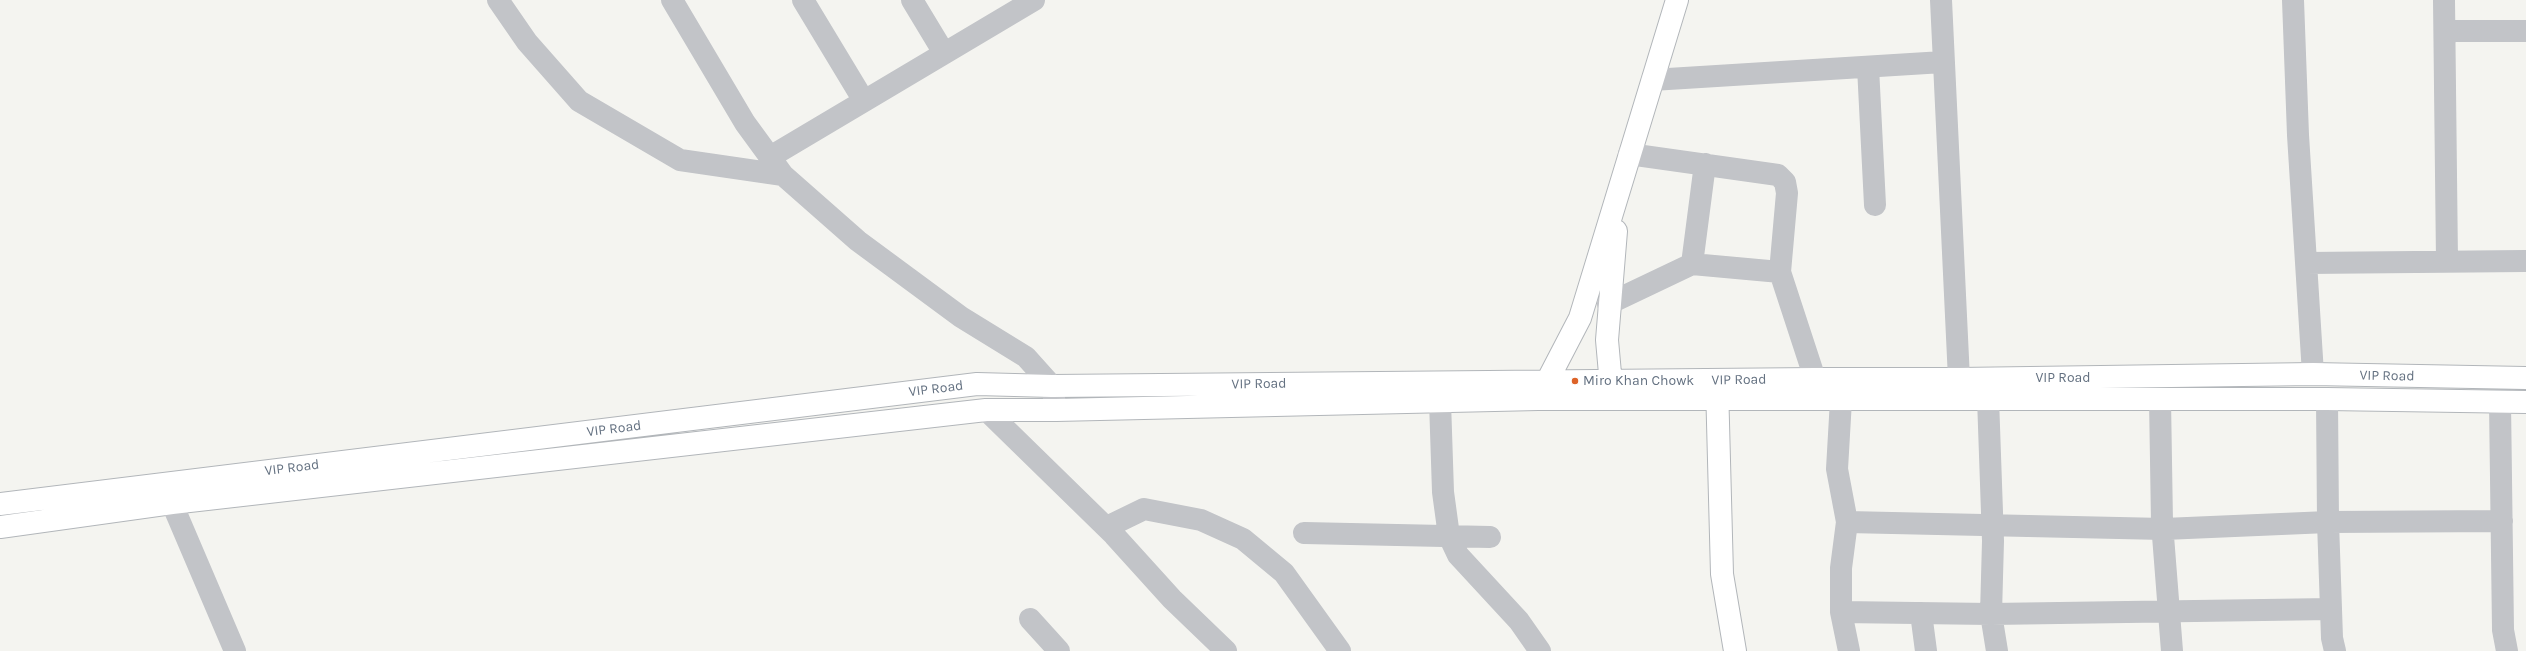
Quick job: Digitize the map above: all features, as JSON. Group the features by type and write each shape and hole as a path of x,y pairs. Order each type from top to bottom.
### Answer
{"main road":[{"path":"1542,390 1580,318 1626,163 1677,0"},
{"path":"1612,390 1606,340 1608,304 1626,163"},
{"name":"VIP Road","path":"1717,390 1814,379 1959,379 2313,374 2526,378"},
{"path":"2409,400 2411,376"},
{"name":"VIP Road","path":"0,504 977,384 1052,386 1542,390 1717,390 1841,400 1988,398 2327,399 2526,402"},
{"name":"VIP Road","path":"0,527 172,503 986,410 1056,410 1440,401 1542,390"},
{"path":"1717,390 1722,574 1735,651"}],"street":[{"path":"498,0 526,42 579,101 680,160 783,175"},
{"path":"672,0 745,123 783,175 858,241 961,317 1026,357 1052,386 1056,410"},
{"path":"803,0 864,101"},
{"path":"912,0 944,53"},
{"path":"770,157 1034,0"},
{"path":"1941,0 1959,379"},
{"path":"2292,0 2313,374"},
{"path":"2444,0 2445,37 2443,45 2447,261"},
{"path":"2445,37 2452,32 2526,31"},
{"path":"1652,80 1943,62"},
{"path":"1868,67 1875,205"},
{"path":"1626,163 1705,164 1778,175 1785,182 1787,193 1780,272 1814,379"},
{"path":"1692,264 1705,164"},
{"path":"2306,263 2526,261"},
{"path":"1608,304 1692,264 1780,272"},
{"path":"1988,398 1992,526 1991,614 1997,651"},
{"path":"2160,399 2164,529 2168,610 2172,651"},
{"path":"2327,399 2328,522 2331,608 2335,651"},
{"path":"1841,400 1837,469 1847,522 1841,568 1840,612 1849,651"},
{"path":"1440,401 1443,492 1449,536 1458,555 1519,621 1540,651"},
{"path":"2500,402 2503,630 2507,651"},
{"path":"986,410 1107,527 1172,599 1226,651"},
{"path":"164,484 235,651"},
{"path":"1107,527 1144,509 1201,520 1243,539 1284,573 1340,651"},
{"path":"1847,522 2164,529 2328,522 2502,521"},
{"path":"1304,533 1490,537"},
{"path":"1840,612 1991,614 2331,608"},
{"path":"1921,613 1926,651"},
{"path":"1030,619 1059,651"}],"place":[{"name":"Miro Khan Chowk","path":"1575,381"}]}
